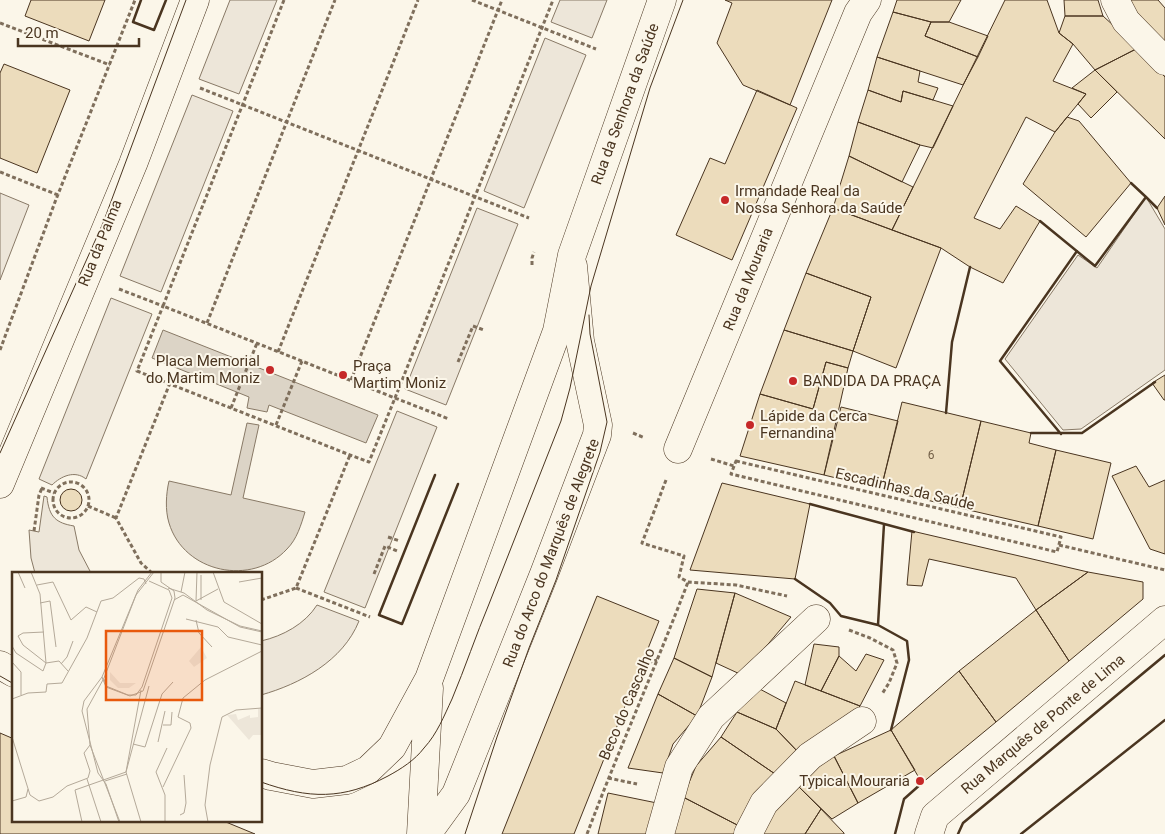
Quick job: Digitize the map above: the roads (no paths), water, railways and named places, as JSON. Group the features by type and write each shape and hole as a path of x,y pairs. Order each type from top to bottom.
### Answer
{"main road":[{"name":"Rua da Palma","path":"0,484 133,164 195,0"},
{"name":"Rua da Senhora da Saúde","path":"572,255 662,0"},
{"name":"Rua da Mouraria","path":"678,449 858,14 867,0"},
{"path":"1115,0 1126,21 1165,61"},
{"path":"262,773 313,784 347,780 368,770 392,747 429,679 557,331 572,255"},
{"name":"Rua do Arco do Marquês de Alegrete","path":"428,834 456,794 541,583 597,435 598,425 580,341 572,255"},
{"path":"660,834 679,767 711,717 816,619"},
{"name":"Rua Marquês de Ponte de Lima","path":"929,834 935,816 1165,620"},
{"path":"0,665 12,672"},
{"path":"421,834 429,679"},
{"path":"748,834 764,803 810,756 862,720"}],"tram line":[{"path":"0,453 103,223 186,0"},
{"path":"262,782 278,788 310,794 341,793 372,784 408,764 429,743 440,725 457,687 561,421 570,388 591,286 650,88 683,0"},
{"path":"465,834 497,737 556,580 600,452 607,422 590,334 589,315"},
{"path":"0,676 12,683"}],"place":[{"name":"Irmandade Real da Nossa Senhora da Saúde","path":"725,200"},
{"name":"Placa Memorial do Martim Moniz","path":"270,370"},
{"name":"Praça Martim Moniz","path":"343,375"},
{"name":"BANDIDA DA PRAÇA","path":"793,381"},
{"name":"Lápide da Cerca Fernandina","path":"750,425"},
{"name":"Typical Mouraria","path":"920,781"}]}
